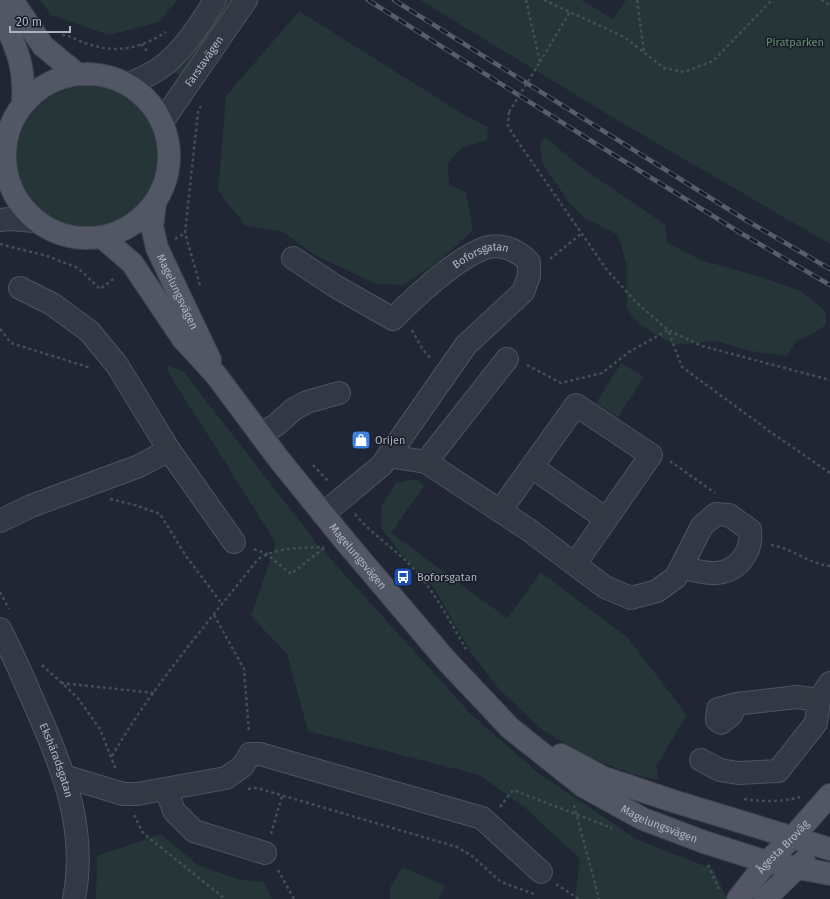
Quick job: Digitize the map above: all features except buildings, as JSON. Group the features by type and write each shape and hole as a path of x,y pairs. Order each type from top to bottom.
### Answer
{"main road":[{"path":"12,0 43,46 76,73"},
{"path":"0,11 20,58 24,79 23,101"},
{"path":"76,73 107,75 129,84 142,94 153,106 162,122 168,142 168,173 155,204 135,224 103,238 65,235 34,221 15,199 2,174 4,152 8,134 13,117 23,101 51,81 76,73"},
{"name":"Magelungsvägen","path":"155,204 152,226 157,248 216,375"},
{"name":"Magelungsvägen","path":"103,238 132,263 183,339 216,375 323,514 445,658 510,728 583,786 643,819 704,842 767,862 830,874"},
{"name":"Magelungsvägen","path":"510,728 604,778 672,801 793,837 827,844"},
{"name":"Ågesta Broväg","path":"730,896 793,837 825,801"},
{"name":"Ågesta Broväg","path":"765,899 796,868 827,844"}],"street":[{"path":"129,84 161,68 204,18 215,0"},
{"name":"Farstavägen","path":"162,122 246,0"},
{"path":"0,220 10,219 34,221"},
{"name":"Boforsgatan","path":"293,258 335,286 393,319 455,265 486,248 503,247 520,253 529,262 529,276"},
{"path":"323,514 382,465 466,345 523,292 529,276"},
{"path":"20,288 52,304 89,331 117,365 169,450 234,542"},
{"path":"426,462 507,359"},
{"path":"260,434 276,424 294,409 308,402 340,393"},
{"path":"500,511 576,405 651,455 574,564"},
{"path":"0,521 31,506 139,466 169,450"},
{"path":"388,456 426,462 500,511 605,587 631,598 657,591 676,577 681,567 702,526 716,514 729,515 750,530 752,542 743,559 728,571 712,573 681,567"},
{"path":"532,467 606,519"},
{"name":"Ekshäradsgatan","path":"5,621 14,656 55,749 71,797 76,832 78,878 74,899"},
{"path":"701,760 720,770 738,773 778,771 816,723 824,691 797,697 736,704"},
{"path":"64,776 123,794 137,794 226,778 243,766 250,754 260,754 482,818 545,885"},
{"path":"166,789 174,811 194,831 265,853"}],"path":[{"path":"526,0 540,62"},
{"path":"544,0 624,37 664,68 684,72 713,61 772,0"},
{"path":"638,0 644,53"},
{"path":"821,0 830,5"},
{"path":"570,12 509,112 508,126 607,270 636,302 668,330 702,346 830,380"},
{"path":"201,291 185,233 198,112 203,101"},
{"path":"529,276 582,233"},
{"path":"0,250 0,245 47,256 78,268 100,289"},
{"path":"408,328 414,331 423,350 434,361"},
{"path":"0,329 11,343 93,369 117,365"},
{"path":"507,359 533,366 561,383 602,373 629,352 668,330"},
{"path":"668,330 682,367 772,433 830,473"},
{"path":"312,464 342,497 363,525 410,565 436,596 467,651"},
{"path":"104,498 135,505 160,514 186,556 222,604"},
{"path":"752,542 780,546 821,565 830,566"},
{"path":"112,756 126,732 154,693 258,559 267,554 293,548 326,547 291,574 267,554"},
{"path":"0,592 5,621"},
{"path":"214,615 244,669 250,754"},
{"path":"41,664 77,697 100,729 112,756 123,794 143,834 225,899"},
{"path":"60,683 154,693"},
{"path":"242,790 257,788 457,847 472,856 502,882 534,894 545,885"},
{"path":"482,818 494,815 513,790 614,828"},
{"path":"282,796 265,853 272,860 294,899"},
{"path":"742,799 764,802 784,801 803,796 825,801"},
{"path":"573,802 599,899"},
{"path":"707,866 730,896"},
{"path":"545,885 559,888 579,899"},
{"path":"545,885 559,888"}],"green space":[{"path":"40,0 177,0 159,22 109,35 51,15"},
{"path":"225,0 234,0 209,41 179,76 173,72"},
{"name":"Piratparken","path":"420,0 581,0 613,19 626,0 830,0 830,244 617,120"},
{"path":"299,11 463,114 488,127 487,140 462,148 448,163 449,185 466,192 473,231 436,263 403,285 376,284 315,255 283,232 246,226 218,191 226,96"},
{"path":"81,86 95,86 122,94 143,112 154,130 158,143 158,171 151,191 133,212 122,220 109,225 95,228 81,228 54,220 33,202 25,191 20,178 17,164 17,150 25,123 43,102 54,94 67,89"},
{"path":"545,137 582,168 666,225 667,243 701,260 758,276 801,291 825,311 826,325 810,335 796,341 787,356 751,351 716,341 674,345 639,324 627,309 627,266 618,235 583,217 568,201 542,163 540,143"},
{"path":"621,363 644,377 618,417 596,403"},
{"path":"168,365 184,372 318,545 471,714 537,772 636,839 713,869 727,899 575,899 580,859 523,806 479,775 308,731 287,654 251,616 276,543 168,372"},
{"path":"409,480 418,480 424,486 391,533 507,618 541,572 628,638 687,715 657,765 658,780 632,774 583,755 540,728 498,688 469,650 435,589 402,555 381,528 381,507 396,483"},
{"path":"161,834 198,865 238,879 264,882 272,899 96,899 97,856"},
{"path":"402,867 445,886 439,899 390,899 390,888"}],"railway":[{"path":"368,0 593,142 739,232 830,285"},
{"path":"394,0 744,219 830,269"}],"place":[{"name":"Orijen","path":"361,440"},
{"name":"Boforsgatan","path":"403,577"}]}
